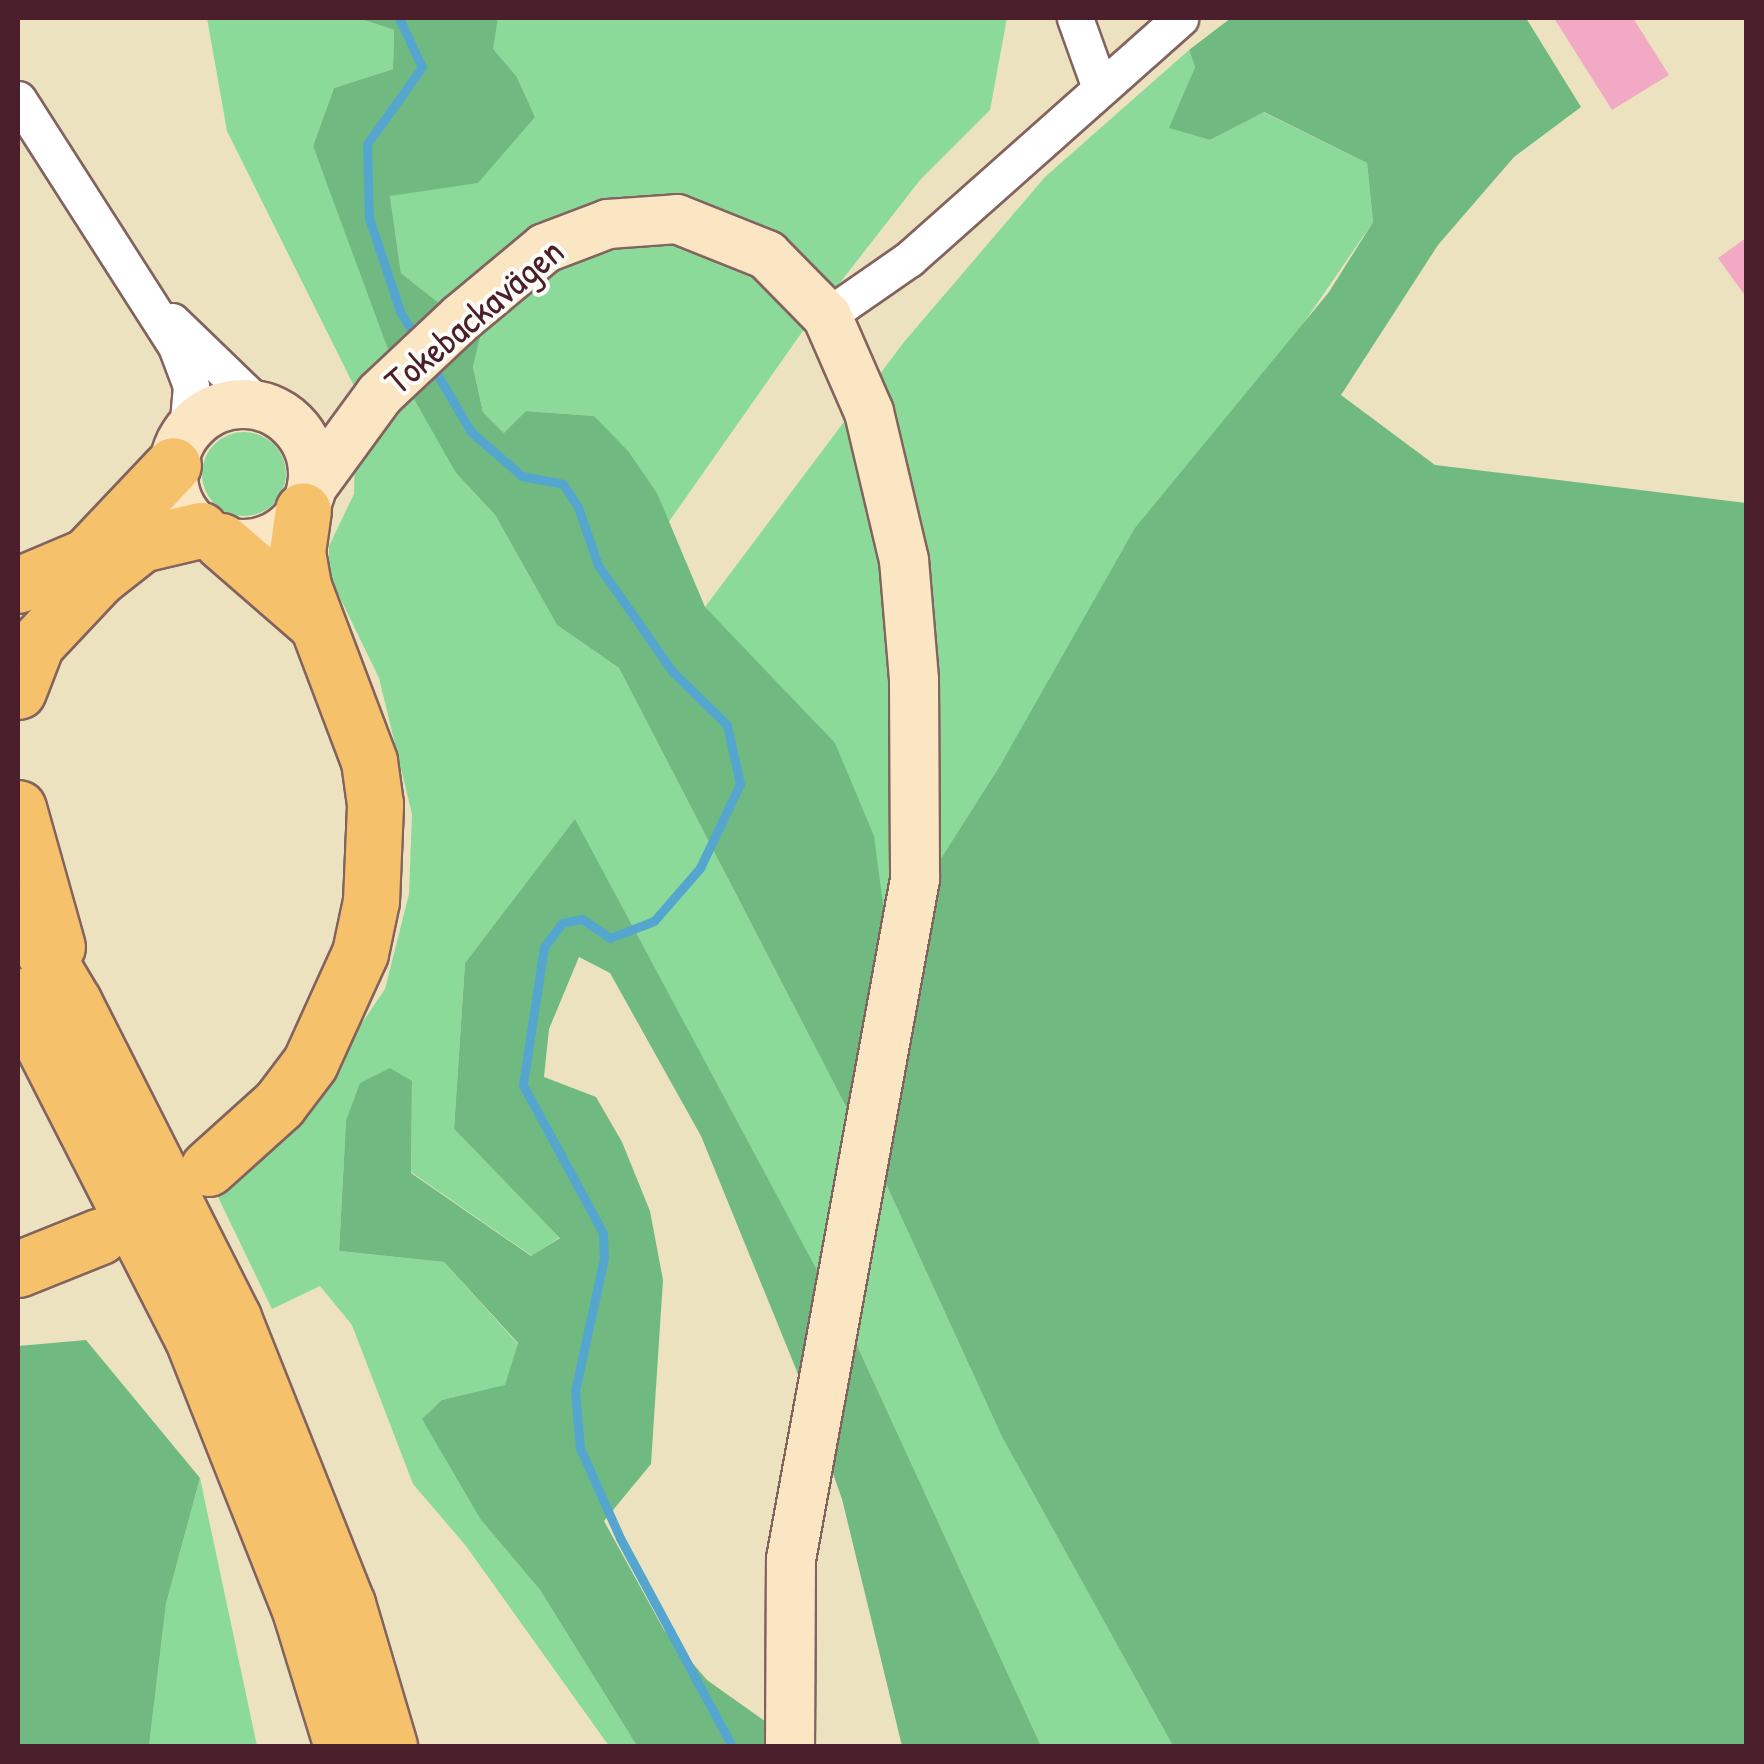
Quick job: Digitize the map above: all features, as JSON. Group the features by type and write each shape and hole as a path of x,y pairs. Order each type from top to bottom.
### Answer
{"highway":[{"path":"18,585 87,556 180,448"},
{"path":"208,1168 266,1117 310,1063 360,954 371,901 375,804 369,761 314,622 297,552 308,498"},
{"path":"18,692 36,644 98,578 141,544 210,535 314,622"},
{"path":"18,808 74,1003"},
{"path":"18,909 74,1003 233,1318 347,1604 389,1746"},
{"path":"18,996 117,1225"},
{"path":"18,1066 117,1225 241,1453 342,1746"},
{"path":"18,1269 117,1225"}],"street":[{"path":"1074,18 1098,85"},
{"path":"827,316 909,260 1098,85 1144,32 1180,18"},
{"path":"18,99 146,296 186,370 180,448 183,512 210,535 268,540 308,498 307,446 146,296"},
{"name":"Tokebackavägen","path":"308,498 380,394 461,318 571,234 677,220 767,254 827,316 870,412 904,560 914,680 916,879 791,1558 790,1746"},
{"path":"180,448 212,410 332,412 380,394"}],"green space":[{"path":"207,18 358,18 394,30 393,69 334,88 313,146 351,244 456,473 495,515 557,625 619,668 887,1186 1002,1437 1173,1746 1041,1746 855,1341 575,820 465,963 454,1129 560,1237 532,1256 411,1172 412,1081 346,1121 339,1251 444,1262 518,1344 505,1386 442,1400 481,1520 540,1590 637,1746 609,1746 466,1546 413,1484 352,1325 320,1286 272,1309 217,1195 289,1131 385,989 409,894 412,814 379,678 329,575 329,546 354,494 356,390 227,131"},
{"path":"358,18 498,18 493,49 517,77 535,117 478,183 390,196 401,273 480,336 473,367 483,412 504,433 526,411 594,416 628,451 657,493 705,607 835,743 874,836 888,942 1001,764 1135,528 1329,292 1373,222 1367,163 1264,112 1210,140 1169,128 1195,67 1189,50 1231,18 1526,18 1581,107 1514,157 1438,245 1341,395 1435,465 1746,503 1746,1746 1173,1746 1002,1437 887,1186 619,668 557,625 495,515 456,473 392,360 313,146 334,88 393,69 394,30"},
{"path":"498,18 1007,18 990,110 920,180 807,325 668,523 657,493 594,416 526,411 505,434 483,412 473,367 479,336 401,273 390,196 430,188 506,146 535,117 517,77 492,49"},
{"path":"1189,50 1195,67 1170,128 1210,140 1263,112 1367,163 1373,222 1001,764 888,943 705,607 904,342 1045,177"},
{"path":"244,432 267,439 279,451 286,474 279,497 267,509 244,516 221,509 209,497 202,474 209,451 221,439"},
{"path":"575,819 855,1341 1041,1746 902,1746 842,1499 796,1369 701,1136 610,973 579,957 549,1029 544,1077 596,1097 622,1142 650,1211 663,1280 651,1464 604,1521 664,1630 707,1680 779,1731 783,1746 637,1746 540,1590 481,1520 422,1419 442,1400 505,1385 518,1343 444,1262 339,1251 346,1121 360,1083 390,1068 412,1081 411,1173 531,1256 560,1238 454,1129 465,963"},
{"path":"86,1340 200,1478 166,1604 149,1746 18,1746 18,1346"},
{"path":"200,1478 257,1746 149,1746 166,1604"}],"building":[{"path":"1554,18 1633,18 1669,75 1612,110"},
{"path":"1746,238 1746,297 1718,258"}],"waterway":[{"path":"399,18 422,67 367,144 369,218 400,311 417,341"},
{"path":"433,367 471,432 522,476 563,484 578,507 598,565 672,671 727,725 740,784 700,868 654,921 610,938 582,919 562,923 544,947 523,1085 603,1233 604,1258 575,1391 580,1448 620,1538 732,1746"}]}
